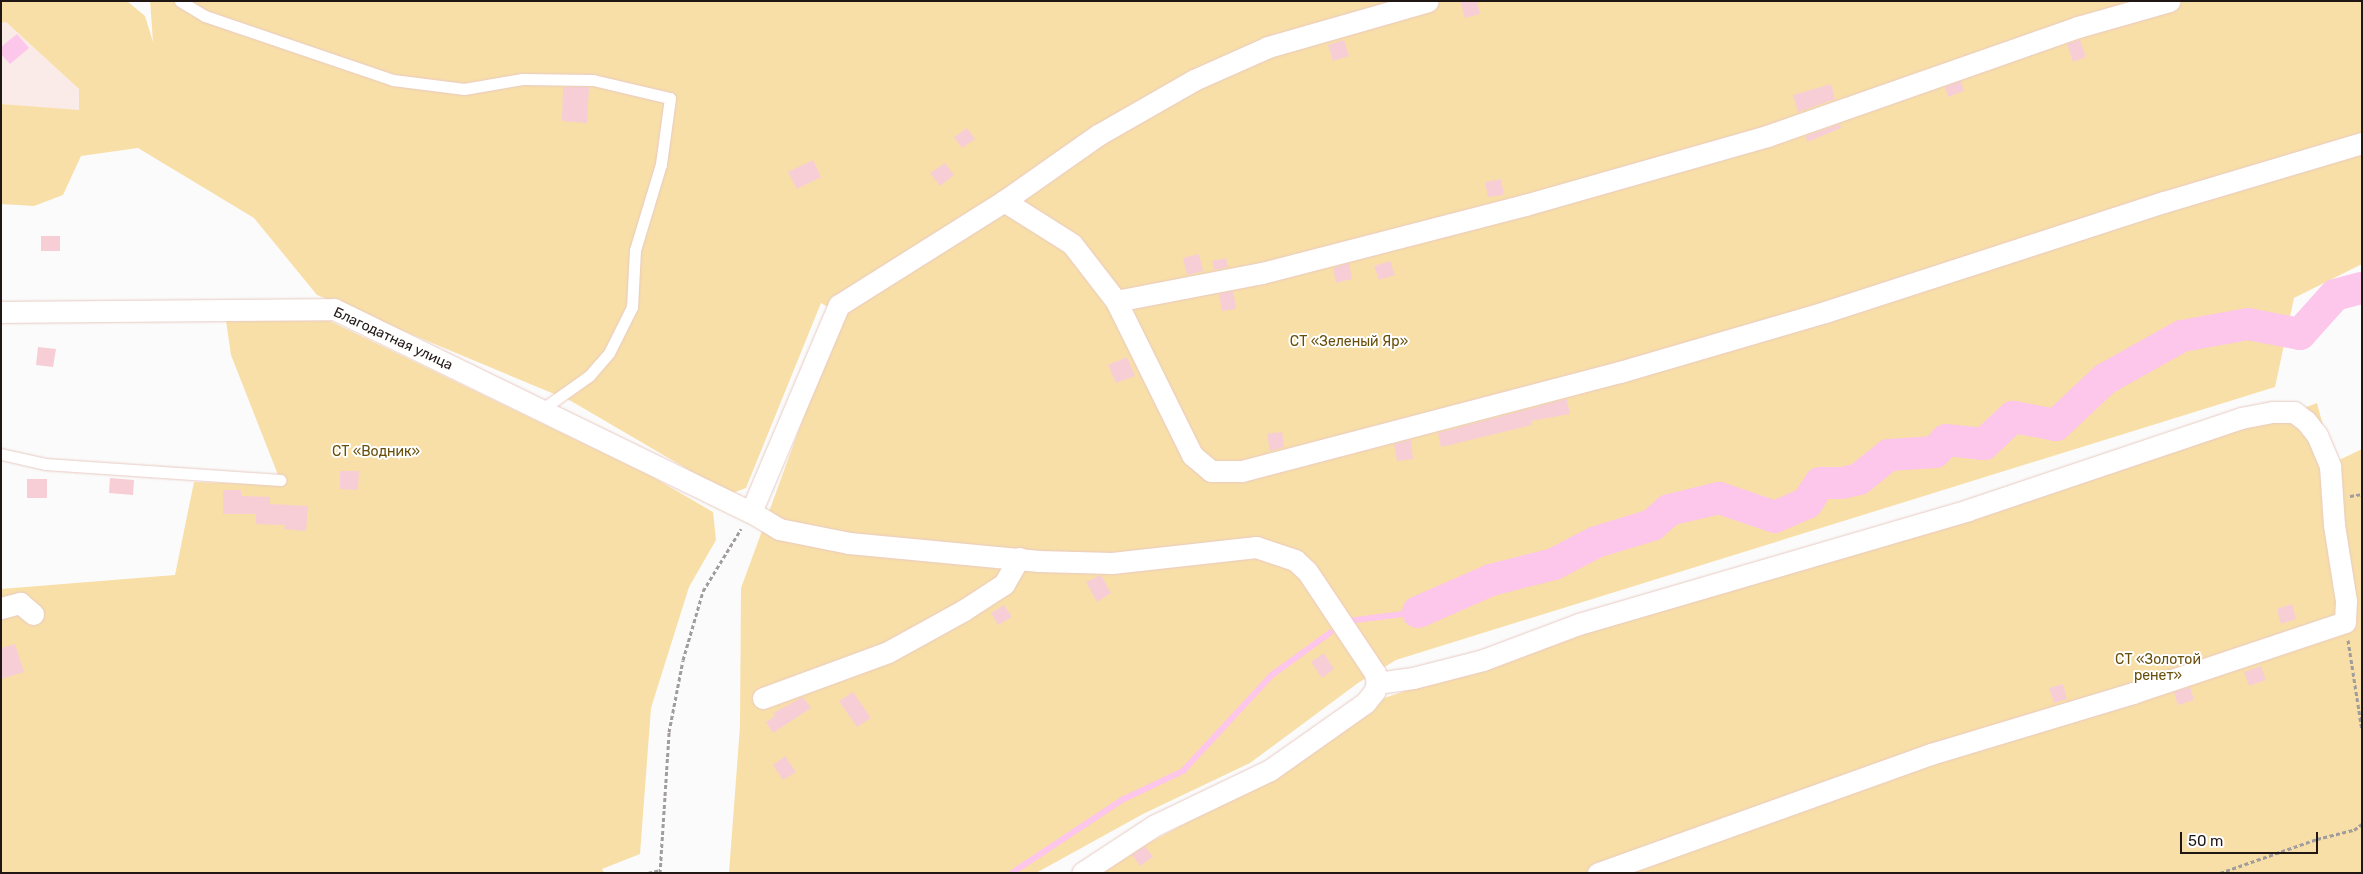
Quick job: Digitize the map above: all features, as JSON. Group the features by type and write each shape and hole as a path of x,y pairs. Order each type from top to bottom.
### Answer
{"street":[{"path":"751,512 839,305 1004,201 1098,134 1194,80 1268,47 1428,1"},
{"path":"1116,301 1262,273 1544,200 1767,136 2078,27 2169,1"},
{"path":"1004,201 1072,244 1116,301 1192,455 1211,470 1242,470 1620,372 1825,312 2164,202 2362,143"},
{"name":"Благодатная улица","path":"1,312 334,309 751,512 780,529 849,543 1019,558 1112,563 1256,547 1274,551 1295,560 1307,571 1374,673 1377,683"},
{"path":"1082,873 1155,825 1270,770 1365,703 1377,683 1413,678 1482,660 1579,624 1968,510 2241,418 2273,412 2294,412 2306,421 2330,466 2334,525 2345,591 2345,622 2133,694 1931,754 1598,873"},
{"path":"763,698 888,652 956,615 1004,584 1019,558"},
{"path":"1,608 20,603 33,614"}],"lane":[{"path":"180,1 205,16 393,80 464,89 522,79 593,80 670,98 661,164 635,250 632,307 609,353 594,370 541,410"},
{"path":"1,454 45,464 280,480"}],"path":[{"path":"648,873 660,871 669,732 683,660 703,591 751,512"},
{"path":"2345,622 2362,730"},
{"path":"2356,692 2362,690"},
{"path":"2220,873 2317,839 2354,830 2362,824"}],"shaded area":[{"path":"6,22 79,89 79,111 1,104 1,23"},
{"path":"17,34 29,48 10,64 1,54 1,47"}],"green space":[{"name":"СТ «Зеленый Яр»","path":"1,1 127,1 145,16 153,42 150,1 2362,1 2362,264 2294,298 2275,387 1396,660 1358,683 1250,763 1143,814 1036,873 729,873 740,726 741,588 841,315 821,303 746,488 730,494 571,401 317,295 254,218 138,148 81,156 63,195 34,206 1,204 1,104 79,110 79,89 6,22 1,23"},
{"name":"СТ «Водник»","path":"226,321 330,321 651,476 713,512 716,540 689,587 651,708 640,854 602,869 604,873 1,873 1,589 175,575 194,482 282,485 231,355"},
{"name":"СТ «Золотой ренет»","path":"2317,403 2333,463 2362,449 2362,873 1092,873 1265,781 1375,701 1576,634 2268,421"}],"building":[{"path":"1460,1 1477,1 1480,14 1465,18"},
{"path":"1344,40 1349,56 1333,61 1328,45"},
{"path":"2080,40 2086,57 2073,62 2067,44"},
{"path":"1961,81 1964,91 1948,97 1945,87"},
{"path":"1831,84 1835,99 1798,112 1793,95"},
{"path":"563,87 589,87 587,123 562,121"},
{"path":"1840,124 1841,128 1807,142 1806,136"},
{"path":"967,128 975,139 962,148 954,137"},
{"path":"813,160 821,177 797,189 788,172"},
{"path":"945,163 954,175 940,186 930,173"},
{"path":"1501,179 1504,195 1488,197 1485,182"},
{"path":"41,236 60,236 60,251 41,251"},
{"path":"1199,254 1203,271 1187,275 1183,258"},
{"path":"1226,258 1228,267 1214,270 1212,261"},
{"path":"1390,261 1395,275 1379,280 1374,266"},
{"path":"1349,263 1352,279 1336,283 1333,268"},
{"path":"1233,291 1236,309 1222,311 1219,294"},
{"path":"38,347 56,349 53,367 36,365"},
{"path":"1127,357 1135,376 1116,383 1108,365"},
{"path":"1567,399 1570,414 1531,421 1532,425 1441,447 1438,433"},
{"path":"1282,432 1284,447 1270,451 1267,434"},
{"path":"1411,440 1413,459 1397,461 1394,444"},
{"path":"340,471 359,471 358,490 340,489"},
{"path":"110,478 134,480 133,495 109,493"},
{"path":"27,479 47,479 47,498 27,498"},
{"path":"223,490 241,490 241,496 270,497 270,504 308,506 306,531 284,529 285,525 256,524 256,514 223,514"},
{"path":"1101,575 1111,593 1097,602 1086,582"},
{"path":"2292,604 2296,619 2281,624 2277,609"},
{"path":"1004,605 1012,617 998,625 991,613"},
{"path":"15,644 24,672 1,679 1,648"},
{"path":"1324,653 1334,669 1322,678 1311,662"},
{"path":"2261,666 2266,680 2249,686 2244,672"},
{"path":"2063,684 2067,699 2054,703 2049,688"},
{"path":"2190,687 2194,700 2178,705 2174,692"},
{"path":"853,692 871,718 857,727 839,701"},
{"path":"803,697 811,708 773,733 766,722 775,716 773,713"},
{"path":"785,756 796,772 783,780 773,765"},
{"path":"1145,846 1153,857 1140,866 1132,855"}],"waterway":[{"path":"1418,612 1491,580 1554,564 1596,542 1652,525 1669,510 1719,498 1775,517 1807,503 1820,483 1842,483 1859,479 1889,455 1935,452 1946,440 1984,444 2013,417 2056,425 2105,379 2182,336 2248,324 2300,334 2335,295 2362,288"},
{"path":"1348,621 1418,612"},
{"path":"1012,873 1122,800 1183,771 1272,675 1330,633"}]}
